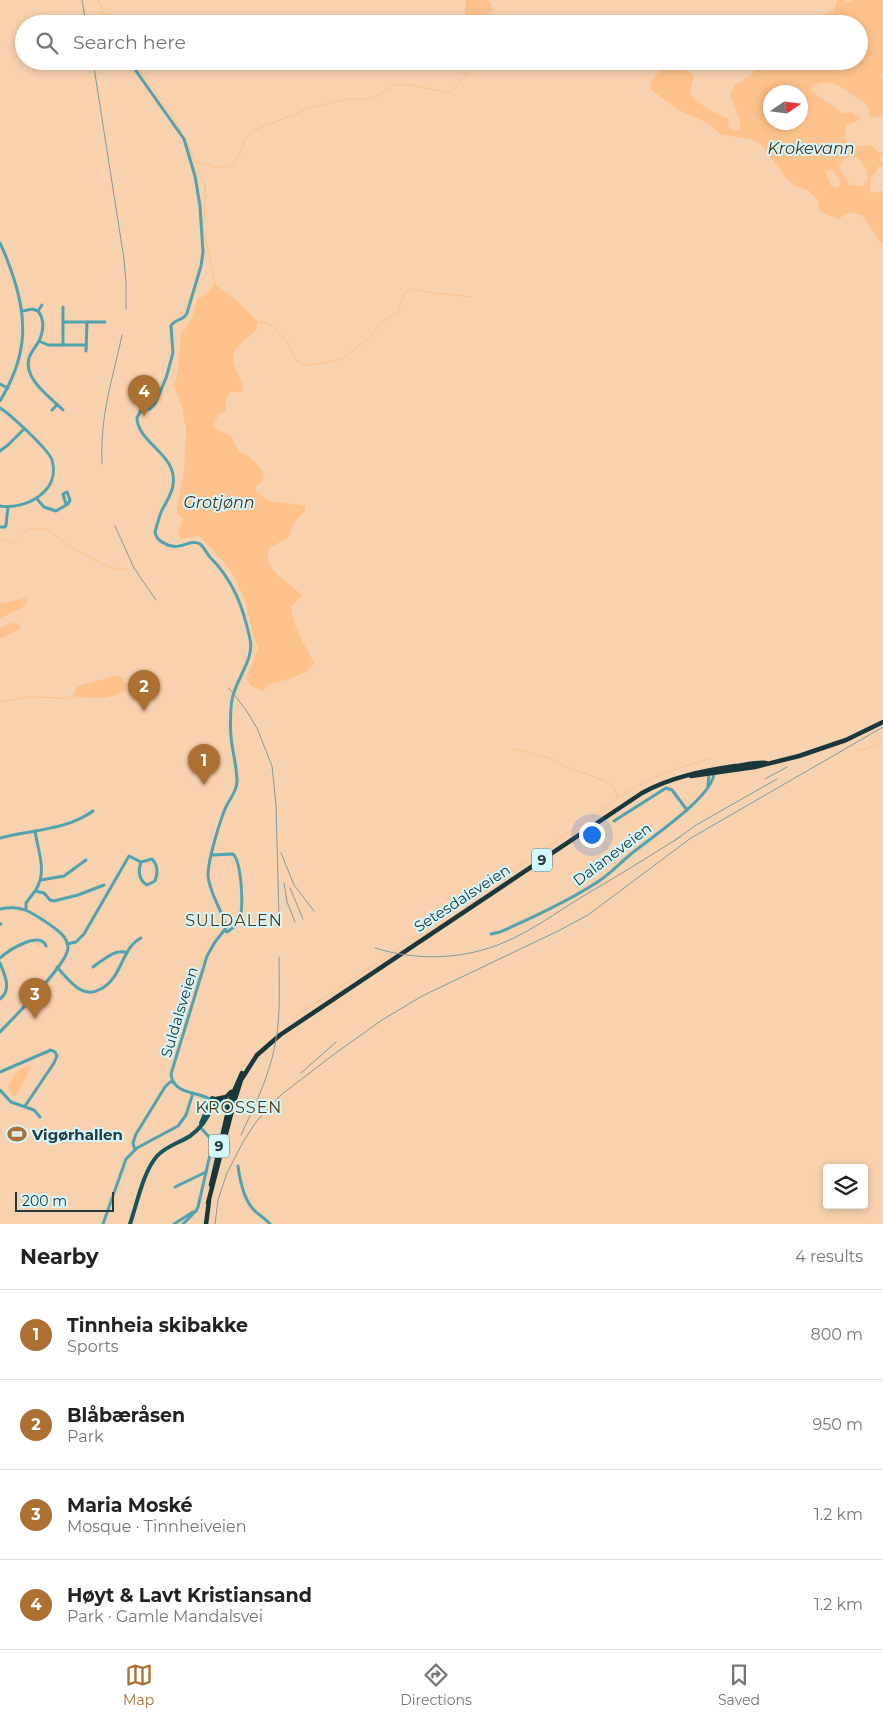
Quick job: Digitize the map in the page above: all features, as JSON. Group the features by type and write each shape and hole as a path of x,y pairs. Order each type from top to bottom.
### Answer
{"highway":[{"name":"Setesdalsveien","path":"230,1105 241,1080 252,1062 263,1049 280,1036 635,797 662,784 692,773 766,764 799,756 857,736 883,722"},
{"name":"Setesdalsveien","path":"206,1224 208,1203 234,1089 241,1074 255,1054 266,1044 280,1036"},
{"path":"212,1100 226,1097 234,1089"}],"main road":[{"path":"130,1224 148,1172 155,1160 165,1150 188,1137 206,1121 212,1100 230,1105"}],"street":[{"path":"134,70 186,144 196,183 203,242 201,266 187,313 184,318 175,321 171,326 172,353 160,396 153,406 141,410 137,418 140,429 161,453 174,475 172,492 160,514 155,536 172,547 179,547 194,542 203,548 234,588 251,641 249,657 240,674 232,701 232,743 236,762 236,788 224,811 208,869 208,878 213,893 230,929 240,919 241,883 237,859 233,854 212,855"},
{"path":"0,243 11,270 23,311 24,334 16,370 0,401"},
{"path":"38,311 42,305"},
{"path":"62,345 63,307"},
{"path":"23,311 32,309 38,311 42,316 44,326 39,341 30,356 29,370 37,384 63,410"},
{"path":"63,322 105,322"},
{"path":"86,351 87,322"},
{"path":"39,341 48,345 86,345"},
{"path":"0,384 8,388"},
{"path":"52,410 57,405"},
{"path":"0,408 14,418 46,450 53,462 52,477 48,486 37,499 28,504 8,507 0,506"},
{"path":"0,450 8,445 24,429"},
{"path":"37,499 42,505 54,511 66,504"},
{"path":"0,527 6,525 8,507"},
{"name":"Dalaneveien","path":"490,934 512,927 599,881 704,794 708,787 711,772"},
{"path":"614,822 668,788 672,790 687,810"},
{"path":"0,838 68,824 94,811"},
{"path":"26,908 26,903 41,880 42,861 35,831"},
{"path":"68,944 76,942 84,934 130,856 142,862 152,859 157,872 153,883 147,885 142,881 139,871 142,862"},
{"path":"41,880 64,876 86,860"},
{"path":"34,891 44,892 50,900 54,901 78,895 104,885"},
{"path":"0,909 26,908 63,935 68,944 66,955 57,967 0,1032"},
{"name":"Suldalsveien","path":"212,1100 178,1088 172,1082 172,1072 207,956 215,942 230,929"},
{"path":"57,967 80,990 94,992 104,988 114,979 134,942 141,938"},
{"path":"0,958 14,948 34,940 41,940 46,946"},
{"path":"93,967 118,951 127,953"},
{"path":"0,963 7,988 5,994 0,999"},
{"path":"0,1072 51,1050 55,1052 57,1056 54,1063 25,1106"},
{"path":"135,1150 133,1143 136,1132 165,1087 172,1082"},
{"path":"0,1090 11,1102 34,1110 40,1118"},
{"path":"104,1224 126,1159 135,1150 178,1126 186,1115 194,1094"},
{"path":"183,1224 196,1211 199,1204 212,1144 210,1138 200,1127"},
{"path":"238,1166 244,1191 250,1204 270,1224"},
{"path":"175,1187 206,1172"},
{"path":"174,1224 196,1211"}],"shaded area":[{"path":"0,0 854,0 865,15 15,15 15,70 868,70 868,18 883,38 883,1224 0,1224"}],"water":[{"path":"466,0 486,0 491,3 493,10 485,15 465,15"},
{"name":"Krokevann","path":"837,0 844,0 847,3 854,0 883,0 883,74 881,78 883,81 883,116 870,118 868,106 838,85 825,82 813,85 810,90 843,114 852,112 861,119 846,126 845,137 849,147 871,145 878,152 883,152 883,156 880,157 883,161 883,167 879,166 871,177 870,192 883,191 883,244 862,215 850,212 838,219 820,212 817,200 809,191 794,185 785,177 762,145 753,140 720,134 708,123 680,111 650,89 649,83 663,70 685,70 694,76 690,93 694,98 708,109 729,119 728,126 737,131 740,130 740,122 730,94 735,85 755,70 868,70 868,15 824,15 834,10","holes":["851,156 858,158 866,168 868,177 863,186 850,185 839,168 843,160","831,169 839,178 840,185 837,188 831,186 826,172"]},
{"name":"Grotjønn","path":"215,284 244,307 257,321 257,329 234,353 234,366 244,385 242,392 231,392 226,398 226,410 218,416 214,424 216,429 231,436 239,452 249,456 261,469 265,478 256,487 256,491 267,499 279,503 305,506 305,511 292,525 291,533 286,539 269,548 268,556 272,569 302,595 291,607 298,631 314,664 308,671 290,679 272,683 263,691 250,685 247,678 258,648 241,590 231,572 199,536 181,539 178,534 183,518 177,514 177,507 184,470 186,431 182,406 174,386 178,370 181,333 192,318 197,299 206,295"},
{"path":"26,598 27,603 22,608 0,618 0,604"},
{"path":"12,623 19,624 21,628 0,639 0,627"},
{"path":"115,676 122,677 127,685 126,690 114,696 101,698 74,696 73,693 78,686"},
{"path":"29,1065 31,1067 16,1095 12,1096 8,1089 11,1080 17,1071"}],"waterway":[{"path":"98,0 106,15"},
{"path":"140,70 174,118 184,137"},
{"path":"195,161 215,167 230,167 239,156 245,139 255,130 310,108 347,99 366,99 377,96 393,85 412,85 450,93 460,83 467,70"},
{"path":"187,143 206,188 203,226 215,284"},
{"path":"257,323 264,322 275,328 288,343 296,360 304,365 324,363 342,359 370,337 382,322 398,311 404,293 413,289 472,297"},
{"path":"0,539 13,543 27,529 46,529 74,549 104,565 118,569 127,569"},
{"path":"0,702 28,697 66,698 74,696"},
{"path":"856,751 883,741"},
{"path":"514,749 550,758 567,767 603,780 614,787 618,798"},
{"path":"294,1017 394,952 440,918 473,898 627,792 661,774 711,758"}],"railway":[{"path":"82,0 84,15"},
{"path":"94,70 124,259 126,309"},
{"path":"102,464 105,414 122,335"},
{"path":"115,526 134,568 156,600"},
{"path":"229,688 257,728 272,766 276,805 279,918"},
{"path":"215,1224 218,1200 227,1173 256,1122 282,1094 337,1052 382,1020 422,996 588,915 691,838 883,727"},
{"path":"765,779 787,767"},
{"path":"674,841 696,825 777,779"},
{"path":"375,948 424,957 457,955 489,948 515,938 534,927 680,837"},
{"path":"281,853 294,885 314,911"},
{"path":"284,883 287,902 295,922"},
{"path":"290,888 303,919"},
{"path":"241,1135 265,1080 275,1045 279,1012 279,957"},
{"path":"301,1073 336,1042"}],"place":[{"name":"Høyt & Lavt Kristiansand","path":"144,416"},
{"name":"Blåbæråsen","path":"144,711"},
{"name":"Tinnheia skibakke","path":"204,785"},
{"name":"Maria Moské","path":"35,1019"},
{"name":"Vigørhallen","path":"17,1134"}],"district":[{"name":"SULDALEN","path":"234,920"},
{"name":"KROSSEN","path":"239,1107"}]}
